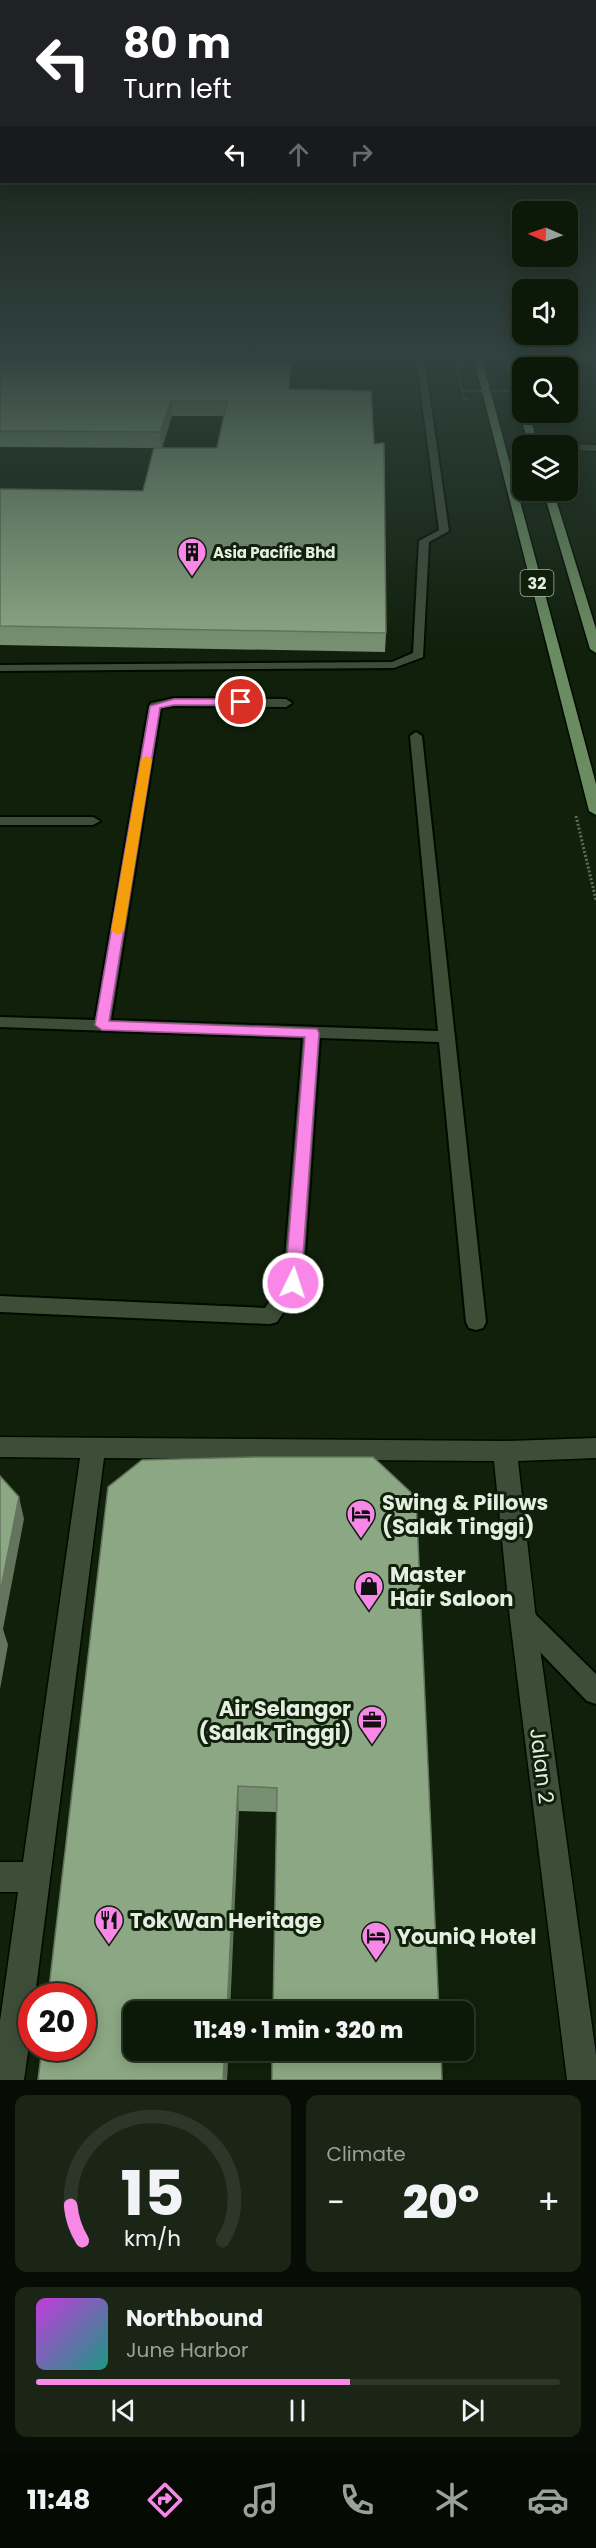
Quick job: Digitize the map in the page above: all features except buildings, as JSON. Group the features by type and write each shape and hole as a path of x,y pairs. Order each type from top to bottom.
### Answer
{"main road":[{"name":"32","path":"502,453 596,811"},
{"name":"32","path":"551,501 596,649"}],"street":[{"path":"0,1447 505,1452 596,1448"},
{"path":"8,2080 93,1449"},
{"name":"Jalan 2","path":"505,1452 523,1619 583,2080"},
{"path":"0,1877 35,1877"}],"lane":[{"path":"0,668 394,665 419,655 424,541 444,531 433,453"},
{"path":"102,1025 155,706 174,702 286,703"},
{"path":"416,736 476,1322"},
{"path":"0,821 93,821"},
{"path":"0,1022 447,1037"},
{"path":"0,1304 270,1316 293,1283 312,1033"},
{"path":"523,1619 596,1692"}],"slow traffic":[{"path":"118,931 147,759"}],"place":[{"name":"Asia Pacific Bhd","path":"192,578"},
{"name":"Swing & Pillows (Salak Tinggi)","path":"361,1540"},
{"name":"Master Hair Saloon","path":"369,1612"},
{"name":"Air Selangor (Salak Tinggi)","path":"372,1746"},
{"name":"Tok Wan Heritage","path":"109,1946"},
{"name":"YouniQ Hotel","path":"376,1962"}],"route":[{"path":"241,702 174,702 155,706 102,1025 312,1033 293,1283"}]}
